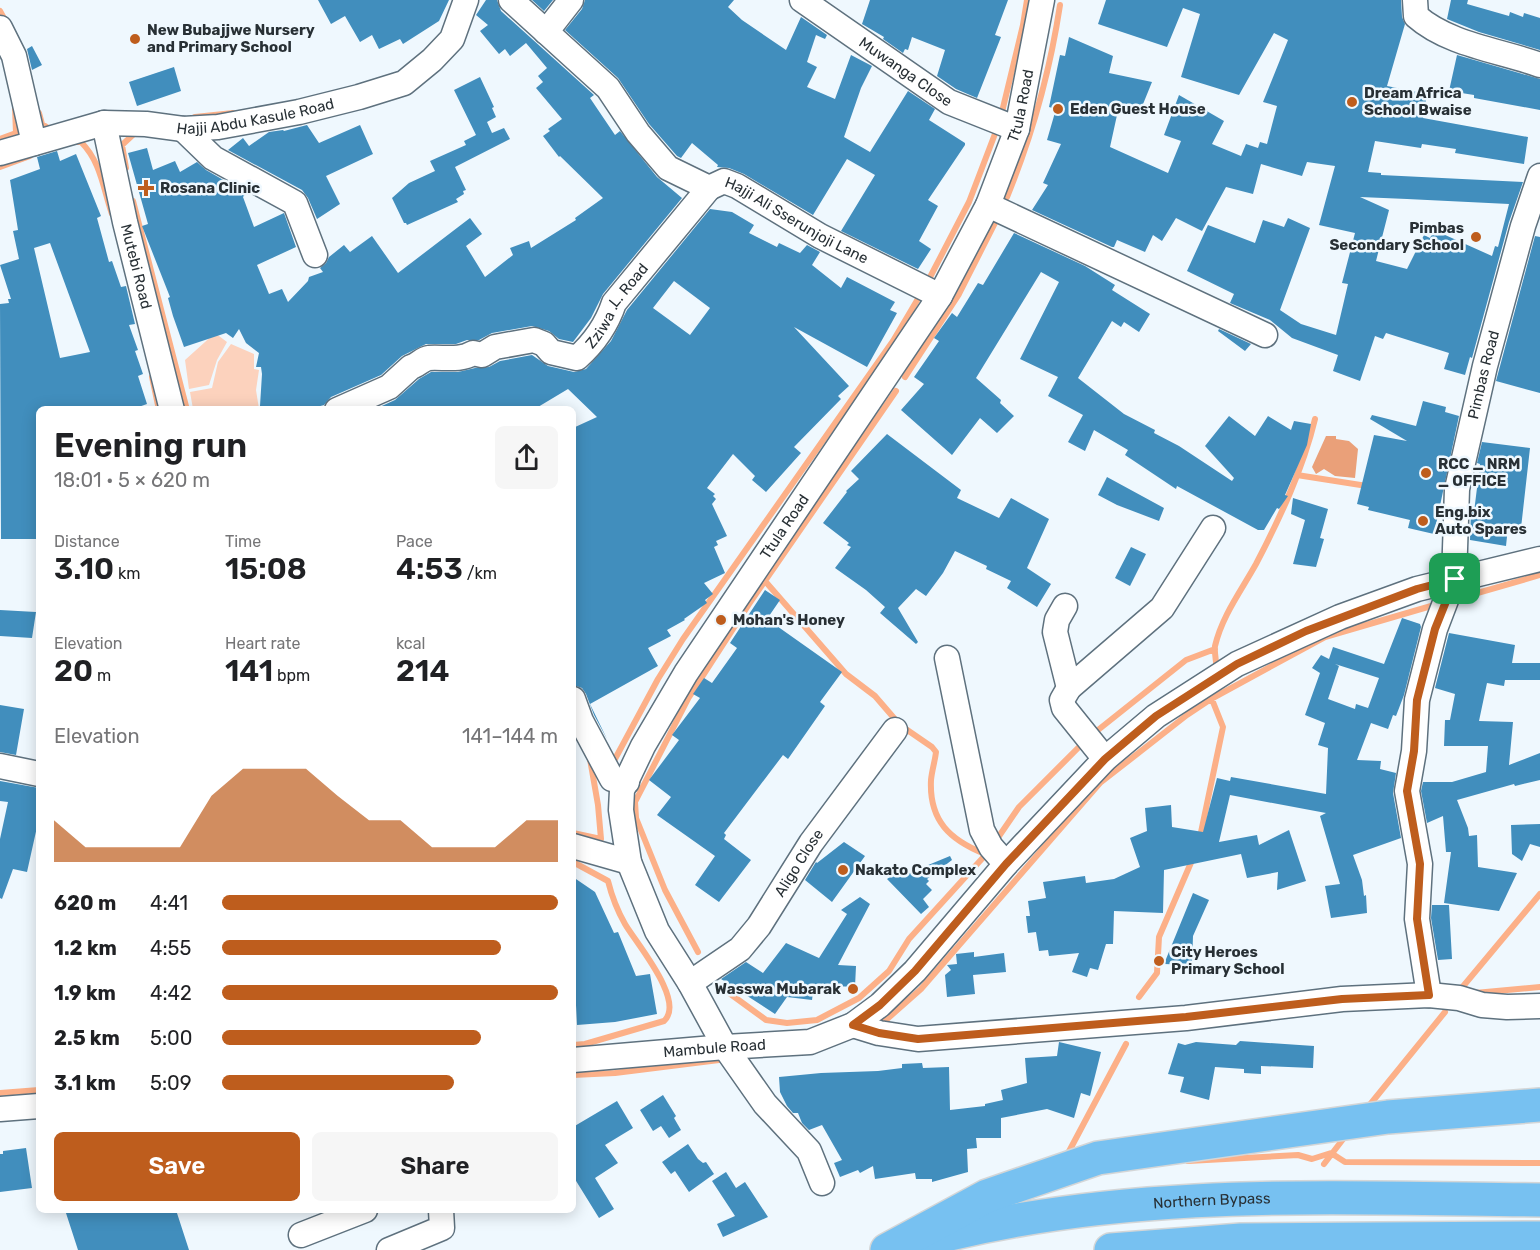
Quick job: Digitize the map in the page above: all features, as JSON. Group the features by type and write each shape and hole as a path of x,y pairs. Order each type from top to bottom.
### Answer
{"highway":[{"path":"887,1250 987,1196 1098,1158 1388,1117 1540,1105"},
{"name":"Northern Bypass","path":"887,1250 947,1235 1024,1220 1123,1206 1261,1198 1540,1200"},
{"path":"1111,1250 1241,1240 1540,1238"}],"street":[{"name":"Hajji Abdu Kasule Road","path":"0,153 104,123 146,124 183,129 218,127 359,98 404,83 432,60 452,39 466,0"},
{"name":"Hajji Ali Sserunjoji Lane","path":"511,0 608,88 638,133 668,168 709,188 724,181 737,186 820,236 940,296"},
{"path":"546,32 571,0"},
{"name":"Muwanga Close","path":"802,0 949,102 1017,129"},
{"name":"Ttula Road","path":"822,1183 809,1151 765,1104 725,1047 657,931 629,862 621,810 622,790 643,746 686,674 940,296 988,205 1017,129 1042,0"},
{"path":"1415,0 1416,15 1453,39 1511,54 1540,65"},
{"path":"0,28 14,56 34,143"},
{"name":"Mutebi Road","path":"104,123 125,222 171,406"},
{"path":"183,129 213,158 295,203 315,255"},
{"name":"Pimbas Road","path":"1455,579 1457,489 1495,329 1532,228 1540,176"},
{"name":"Zziwa .L. Road","path":"346,406 389,387 411,367 415,367 426,358 466,357 473,353 482,355 495,347 534,340 544,344 551,352 577,358 608,320 614,303 709,188"},
{"path":"988,205 1265,335"},
{"path":"1105,759 1064,708 1062,700 1069,688 1162,608 1213,528"},
{"name":"Mambule Road","path":"576,1060 810,1042 853,1025 880,1005 915,971 1006,864 1105,759 1156,716 1237,664 1340,617 1417,589 1540,559"},
{"path":"1429,995 1417,919 1420,864 1407,791 1414,751 1417,700 1435,629 1455,579"},
{"path":"1065,606 1057,620 1055,632 1069,688"},
{"path":"947,658 982,830 991,847 1006,864"},
{"path":"576,707 612,779 627,782"},
{"name":"Aligo Close","path":"690,984 740,948 759,926 807,848 895,729"},
{"path":"0,766 36,773"},
{"path":"576,847 629,862"},
{"path":"853,1025 879,1033 918,1039 1186,1017 1342,999 1429,995 1459,998 1482,1005 1540,1006"},
{"path":"0,1109 36,1106"},
{"path":"301,1235 357,1213"},
{"path":"388,1250 442,1228 441,1213"}],"shaded area":[{"path":"215,333 227,342 217,360 209,385 189,389 185,360"},
{"path":"231,344 254,354 254,369 259,370 256,390 259,406 192,406 190,392 212,388 218,362"},
{"path":"1326,436 1336,436 1336,439 1349,441 1358,449 1355,478 1335,476 1324,469 1316,474 1312,467"}],"building":[{"path":"318,0 449,0 439,21 403,44 400,39 379,49 372,35 360,42 345,16 331,24"},
{"path":"486,0 497,0 501,11 594,95 590,98 615,135 620,131 657,177 682,198 603,294 591,318 573,342 559,339 549,331 532,326 492,333 479,340 467,340 456,344 426,344 402,356 381,375 331,397 324,405 260,406 262,374 261,367 256,367 259,353 246,343 239,329 233,338 226,333 184,347 173,316 168,298 170,297 142,226 148,224 128,153 147,148 153,170 175,161 180,172 197,162 206,170 246,193 243,197 254,227 284,213 296,247 257,265 269,294 282,289 288,302 308,281 309,277 323,272 320,268 344,245 350,252 372,236 398,273 470,218 482,234 466,246 485,277 513,255 510,248 529,241 531,248 576,220 575,218 603,198 559,157 543,136 550,131 548,129 562,119 536,88 543,82 538,76 547,68 526,43 510,56 505,49 499,54 480,31 488,25 476,15"},
{"path":"532,0 553,0 544,11"},
{"path":"585,0 734,0 728,7 742,20 786,50 801,17 827,35 825,39 816,35 807,62 817,67 807,87 835,99 851,55 872,66 861,88 844,137 870,152 908,91 935,109 929,120 965,145 928,200 938,206 919,241 931,249 918,269 841,231 875,175 847,159 813,215 744,174 729,168 717,167 718,165 692,143 681,158 677,156 649,124 618,78 565,30 582,9"},
{"path":"870,0 1008,0 995,35 1001,37 977,98 956,89 937,76 945,50 912,37 908,50 905,49 903,53 883,39 884,37 862,24"},
{"path":"1106,0 1401,0 1402,17 1405,24 1387,86 1427,94 1423,118 1528,137 1524,164 1455,153 1456,149 1422,144 1421,148 1375,141 1368,172 1381,173 1381,175 1523,182 1509,222 1472,358 1470,357 1465,375 1444,369 1449,353 1386,333 1383,339 1375,336 1360,381 1333,371 1338,355 1292,338 1270,320 1230,303 1234,294 1187,271 1208,225 1255,243 1263,220 1284,227 1288,218 1310,228 1280,310 1301,324 1336,335 1348,284 1342,283 1355,233 1319,225 1335,166 1307,162 1302,176 1261,164 1253,194 1226,187 1202,231 1176,218 1162,241 1153,235 1145,252 1117,240 1112,247 1032,210 1048,185 1043,183 1061,144 1047,140 1056,109 1049,107 1060,55 1065,56 1069,37 1113,56 1109,73 1152,82 1139,114 1119,106 1110,147 1168,173 1181,141 1164,135 1179,95 1224,121 1212,144 1241,156 1246,144 1258,148 1260,142 1267,144 1277,106 1263,102 1288,40 1274,33 1239,95 1181,77 1200,14 1183,8 1167,47 1098,24","holes":["1360,197 1509,204 1498,247 1495,246 1492,256 1434,230 1430,238 1424,235 1407,269 1376,261 1389,210"]},
{"path":"1451,0 1468,0 1467,4 1509,16 1510,12 1523,17 1524,13 1540,18 1540,50 1479,32 1447,19"},
{"path":"32,46 42,65 32,70 27,49"},
{"path":"1457,55 1540,79 1540,110 1449,91"},
{"path":"174,67 181,91 137,106 129,82"},
{"path":"480,77 494,107 492,108 496,117 487,122 492,133 504,128 510,139 455,167 466,190 456,199 458,202 407,225 392,198 409,183 435,171 430,161 466,145 464,141 476,135 454,90"},
{"path":"307,125 319,143 360,125 373,154 326,176 340,204 317,219 302,190 228,150 243,138 249,146 269,132"},
{"path":"57,151 60,161 76,154 101,216 97,218 109,262 112,261 121,287 126,286 135,324 129,325 143,374 138,376 147,404 141,406 36,406 36,539 1,539 0,304 9,303 8,299 11,299 0,265 19,259 13,231 18,230 10,180 40,169 37,157","holes":["50,243 90,352 60,358 34,248"]},
{"path":"710,209 732,212 754,225 749,233 777,247 779,243 800,253 807,245 820,252 812,265 841,288 847,277 895,302 890,310 897,313 867,367 794,327 849,386 838,396 841,399 794,447 801,453 766,492 752,480 755,476 733,454 707,488 715,494 713,496 716,499 712,504 727,536 716,541 718,545 714,547 725,573 704,583 713,594 705,600 707,603 667,630 671,636 648,648 658,666 590,704 607,739 594,715 586,694 582,688 576,686 576,427 597,417 568,389 540,406 382,406 395,400 419,379 431,372 458,372 489,367 500,361 532,355 548,366 574,372 586,369 611,341 627,310","holes":["674,281 710,308 690,335 653,308"]},
{"path":"1014,233 1085,266 1115,285 1112,290 1150,314 1139,332 1124,322 1121,327 1112,321 1078,378 1124,414 1155,430 1154,433 1179,446 1232,481 1234,478 1205,446 1229,416 1255,436 1268,416 1291,430 1294,421 1311,424 1307,445 1285,495 1288,496 1279,509 1277,508 1264,530 1258,530 1177,486 1176,489 1125,455 1128,450 1094,430 1085,451 1068,442 1083,415 1048,396 1058,377 1020,359 1059,282 1041,272 976,378 1001,400 1000,403 1014,416 997,433 980,418 952,455 901,410 924,384 914,377 939,341 934,338 952,313 957,317 978,283 983,285"},
{"path":"1535,236 1540,237 1540,393 1496,381"},
{"path":"1219,329 1251,344 1245,351 1218,331"},
{"path":"1423,401 1446,407 1445,412 1459,416 1434,534 1408,528 1410,520 1368,510 1369,507 1357,504 1374,435 1407,441 1370,419 1372,415 1416,426"},
{"path":"887,434 961,490 957,498 999,518 1011,498 1049,519 1027,568 1051,584 1037,607 1007,588 1011,581 986,569 987,566 955,551 943,573 926,596 916,589 898,608 918,642 916,644 880,613 885,607 835,568 851,547 823,523 846,491 859,479 851,471"},
{"path":"1482,442 1530,448 1521,528 1508,527 1506,546 1470,540 1471,511 1474,512 1480,464 1477,463"},
{"path":"1107,477 1164,508 1159,521 1098,495"},
{"path":"1293,498 1328,509 1320,538 1324,539 1316,567 1293,564 1305,520 1291,514"},
{"path":"1131,547 1146,554 1130,586 1115,578"},
{"path":"765,590 780,600 767,619 842,672 820,702 825,706 788,759 783,755 724,833 726,835 724,839 751,860 719,902 695,885 715,856 657,815 671,797 649,780 679,740 672,735 700,698 693,694 704,678 712,683 737,648 730,643"},
{"path":"0,610 36,612 32,638 0,636"},
{"path":"1402,618 1420,624 1404,695 1396,716 1393,715 1388,729 1371,723 1357,760 1381,761 1380,769 1396,773 1393,793 1401,838 1353,855 1362,880 1364,896 1366,895 1367,913 1331,918 1325,886 1340,884 1320,816 1326,813 1230,795 1219,842 1257,835 1259,845 1289,830 1306,881 1277,890 1278,872 1247,878 1241,854 1164,870 1163,913 1114,911 1113,944 1106,944 1098,970 1090,968 1087,977 1072,972 1079,953 1049,956 1048,950 1039,951 1036,932 1028,933 1026,916 1030,916 1028,901 1046,898 1043,882 1085,876 1086,883 1114,879 1140,867 1130,838 1147,831 1145,808 1171,805 1172,827 1203,832 1217,778 1230,781 1231,777 1326,794 1328,748 1318,745 1325,723 1305,715 1320,673 1312,668 1321,655 1329,659 1333,647 1384,664","holes":["1335,664 1379,678 1368,708 1356,704 1355,709 1328,699 1339,666"]},
{"path":"1449,633 1515,645 1512,663 1540,663 1540,680 1505,680 1504,686 1487,683 1479,721 1513,722 1509,765 1540,753 1540,780 1515,786 1514,784 1457,800 1469,836 1477,835 1478,867 1517,873 1499,911 1444,903 1451,852 1446,852 1443,816 1427,823 1421,791 1423,782 1452,782 1486,772 1488,746 1444,746 1445,720 1450,720 1455,694 1435,688"},
{"path":"0,705 24,709 16,755 0,752"},
{"path":"0,781 36,787 36,832 27,872 13,869 2,899 0,898 0,839 8,802 0,801"},
{"path":"1540,824 1540,847 1530,844 1522,861 1512,854 1511,825"},
{"path":"844,842 865,856 832,902 805,880 816,862"},
{"path":"950,856 952,860 927,879 929,881 926,884 932,890 923,899 929,907 921,914 887,879 900,870 904,875"},
{"path":"576,879 595,892 614,933 618,932 636,976 650,974 657,1014 615,1022 577,1025"},
{"path":"1193,893 1209,900 1193,936 1192,965 1164,964"},
{"path":"860,897 870,904 838,965 856,966 855,987 814,985 812,1000 787,997 775,1014 721,979 746,962 763,973 786,943 819,958 847,914 841,910"},
{"path":"1432,905 1449,905 1452,959 1438,960 1431,918"},
{"path":"974,952 974,957 1004,953 1006,972 973,975 975,994 947,997 945,975 951,970 947,965 957,964 956,954"},
{"path":"1240,1041 1314,1046 1313,1068 1261,1066 1261,1074 1244,1073 1244,1069 1215,1067 1209,1100 1180,1092 1184,1077 1168,1074 1178,1043 1236,1045"},
{"path":"1059,1042 1101,1052 1090,1096 1081,1093 1074,1118 1047,1109 1001,1118 1001,1138 976,1138 977,1148 967,1149 968,1172 932,1182 932,1179 916,1179 915,1173 875,1179 873,1166 860,1173 858,1170 840,1177 834,1163 842,1160 822,1125 809,1130 802,1123 798,1113 793,1113 787,1106 780,1092 779,1077 878,1071 902,1068 902,1064 922,1063 923,1068 949,1067 950,1110 985,1106 985,1104 1003,1100 1001,1090 1027,1083 1025,1058 1057,1056"},
{"path":"663,1095 676,1116 674,1118 681,1130 669,1138 661,1126 653,1131 640,1110"},
{"path":"617,1101 633,1128 605,1145 618,1163 595,1178 614,1209 599,1218 576,1181 576,1125"},
{"path":"688,1144 698,1159 703,1163 706,1162 714,1174 689,1192 675,1171 671,1174 662,1162"},
{"path":"26,1148 32,1188 0,1192 0,1154 3,1154 3,1151"},
{"path":"726,1172 736,1188 745,1182 768,1217 723,1237 717,1224 735,1216 712,1181"},
{"path":"66,1213 177,1213 189,1250 78,1250"}],"waterway":[{"path":"1001,116 1027,0"},
{"path":"1007,197 1039,103 1060,5"},
{"path":"0,11 7,24"},
{"path":"0,139 16,133 15,108"},
{"path":"39,113 42,124 51,130"},
{"path":"195,117 233,113"},
{"path":"927,283 969,202 998,126"},
{"path":"126,168 122,145 137,131"},
{"path":"74,142 81,142 93,158 112,214"},
{"path":"0,167 30,156"},
{"path":"133,201 186,406"},
{"path":"905,377 959,294 998,217"},
{"path":"615,759 658,679 683,639 893,341 922,292"},
{"path":"152,377 158,406"},
{"path":"698,952 665,890 636,818 635,802 689,697 749,604 896,391"},
{"path":"1216,669 1215,646 1222,624 1256,564 1282,511 1304,456 1315,419"},
{"path":"1297,475 1367,486"},
{"path":"1453,600 1540,575"},
{"path":"765,581 846,674 875,696 900,725 932,747 936,752 931,794 938,818 952,835 985,854"},
{"path":"877,1023 886,1020 921,989 1100,783 1187,715 1211,699 1325,637 1438,604"},
{"path":"1093,734 1186,660 1215,649"},
{"path":"1200,837 1223,727 1211,697"},
{"path":"995,842 1019,807 1085,741"},
{"path":"576,834 601,839 590,759"},
{"path":"718,985 766,1020 787,1023 817,1020 859,998 889,971 909,939 989,851"},
{"path":"1139,997 1157,973 1159,937 1193,858"},
{"path":"576,864 608,881 622,919 657,972 669,1000 669,1012 664,1021 576,1045"},
{"path":"1460,990 1540,894"},
{"path":"1475,993 1540,987"},
{"path":"1368,1107 1445,1012"},
{"path":"1066,1157 1126,1044"},
{"path":"576,1075 615,1073 719,1060"},
{"path":"0,1093 36,1090"},
{"path":"1324,1164 1347,1134"},
{"path":"1188,1161 1298,1155 1312,1159 1331,1153 1345,1162 1540,1163"}],"place":[{"name":"New Bubajjwe Nursery and Primary School","path":"135,39"},
{"name":"Dream Africa School Bwaise","path":"1352,102"},
{"name":"Eden Guest House","path":"1058,109"},
{"name":"Rosana Clinic","path":"146,188"},
{"name":"Pimbas Secondary School","path":"1476,237"},
{"name":"RCC _ NRM _ OFFICE","path":"1426,473"},
{"name":"Eng.bix Auto Spares","path":"1423,521"},
{"name":"Mohan's Honey","path":"721,620"},
{"name":"Nakato Complex","path":"843,870"},
{"name":"City Heroes Primary School","path":"1159,961"},
{"name":"Wasswa Mubarak","path":"853,989"}],"route":[{"path":"1455,579 1435,629 1417,700 1414,751 1407,791 1420,864 1417,919 1429,995 1342,999 1186,1017 918,1039 879,1033 853,1025 880,1005 915,971 1006,864 1105,759 1156,716 1237,664 1306,631 1417,589 1455,579"}]}
